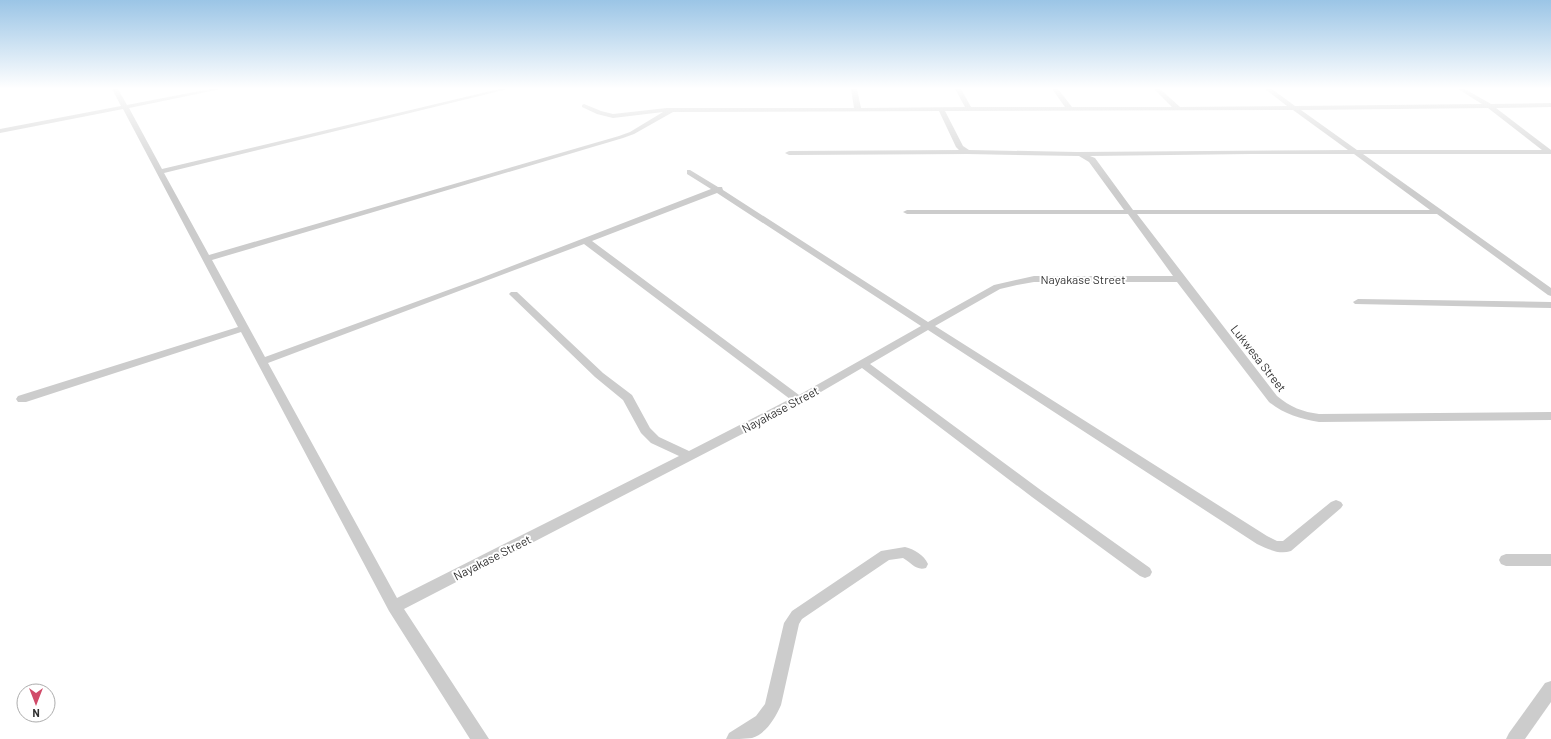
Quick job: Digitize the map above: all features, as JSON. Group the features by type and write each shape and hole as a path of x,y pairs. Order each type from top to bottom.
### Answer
{"street":[{"path":"0,131 39,123"},
{"path":"133,123 394,607 480,739"},
{"path":"160,172 362,123"},
{"path":"206,259 621,137 632,133 649,123"},
{"path":"948,123 960,147 968,152"},
{"path":"1317,123 1551,293"},
{"path":"1513,123 1550,152"},
{"path":"789,153 968,152 1077,154 1550,152"},
{"name":"Lukwesa Street","path":"1077,154 1088,157 1092,160 1132,212 1180,279 1273,399 1281,406 1292,412 1308,417 1319,418 1551,416"},
{"path":"690,172 719,189 768,223 1262,540 1275,546 1286,547 1336,505"},
{"path":"262,362 484,280 719,189"},
{"path":"907,212 1439,212"},
{"path":"584,240 798,400"},
{"name":"Nayakase Street","path":"394,607 798,400 989,291 1016,282 1044,279 1180,279"},
{"path":"514,294 599,375 628,398 646,430 655,440 690,456"},
{"path":"1358,302 1551,305"},
{"path":"22,399 244,328"},
{"path":"863,364 1037,494 1145,572"},
{"path":"735,739 758,725 768,716 773,705 792,623 797,615 886,555 905,552 921,564"},
{"path":"1506,560 1551,560"},
{"path":"1515,739 1551,688"}]}
